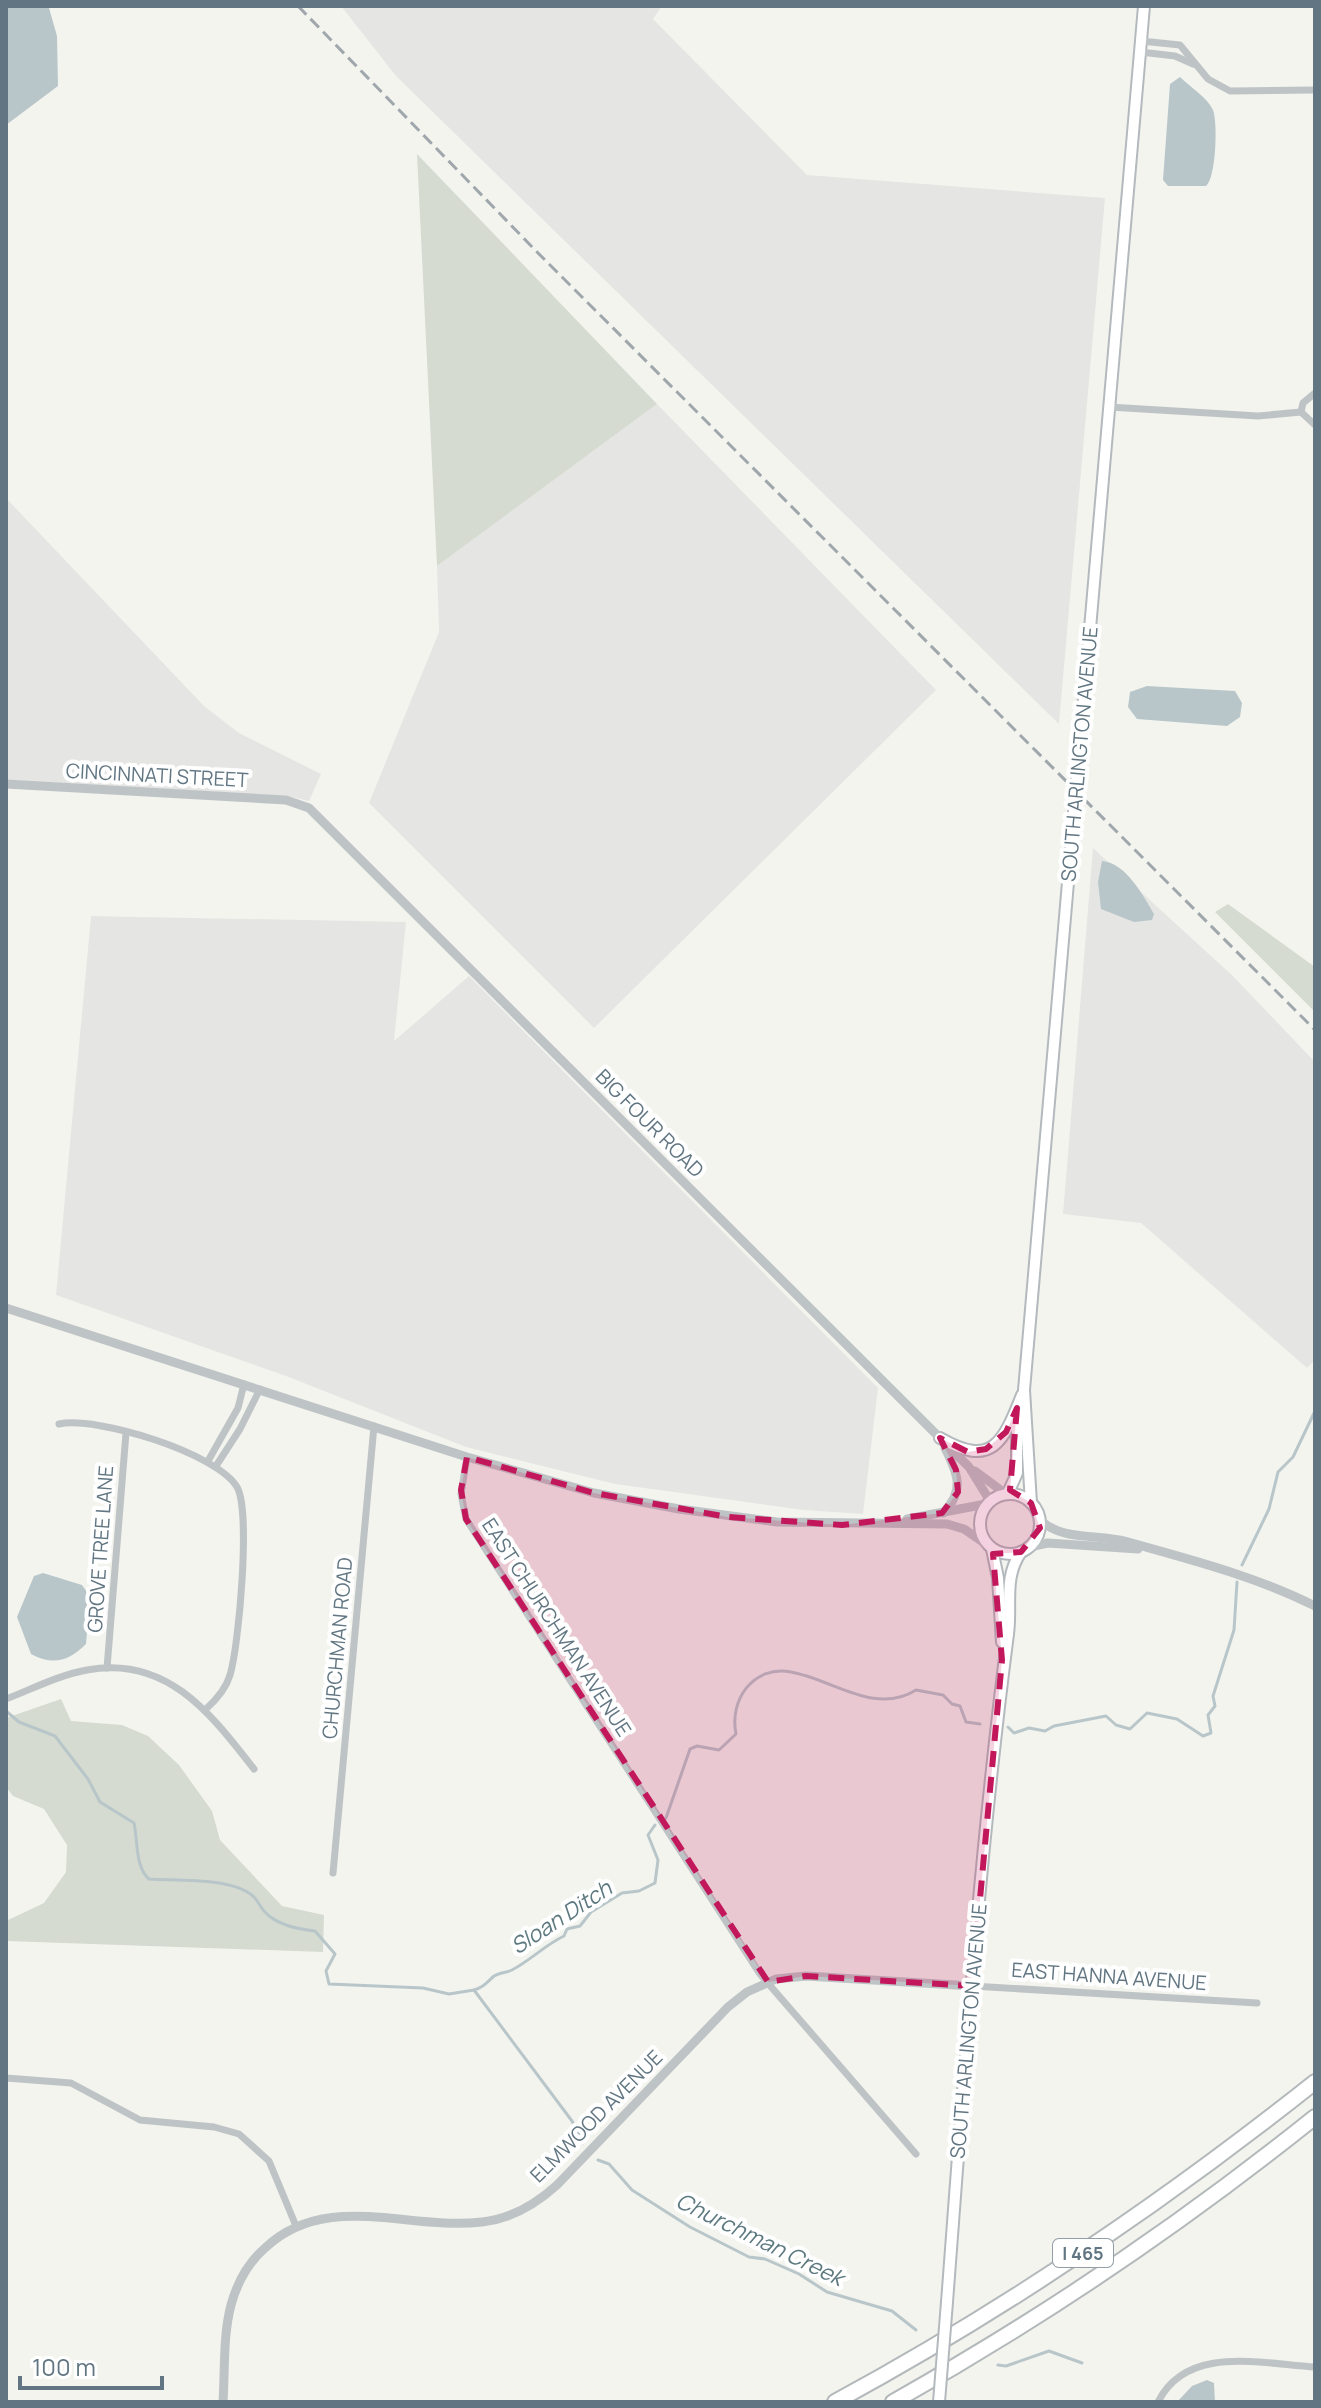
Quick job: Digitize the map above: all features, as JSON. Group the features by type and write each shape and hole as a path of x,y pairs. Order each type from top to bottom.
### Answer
{"highway":[{"name":"I 465","path":"835,2402 953,2336 1097,2244 1315,2082"},
{"name":"I 465","path":"893,2402 1014,2330 1111,2266 1205,2201 1315,2117"}],"main road":[{"name":"SOUTH ARLINGTON AVENUE","path":"1031,1503 1024,1390 1144,6"},
{"path":"940,1438 968,1452 986,1449 1006,1432 1024,1390"},
{"path":"1007,1494 1031,1503 1040,1520 1038,1535 1025,1550 1006,1554 989,1546 979,1528 988,1502 1007,1494 1017,1473 1017,1408"},
{"name":"SOUTH ARLINGTON AVENUE","path":"939,2402 1002,1660 999,1586 989,1546"},
{"name":"SOUTH ARLINGTON AVENUE","path":"1002,1660 1008,1634 1009,1575 1025,1550"}],"street":[{"path":"1140,46 1175,56 1201,70 1219,87 1237,93 1315,90"},
{"path":"1301,412 1303,403 1315,393"},
{"path":"1109,407 1258,416 1301,412 1315,425"},
{"name":"CINCINNATI STREET","path":"6,784 286,800 305,805"},
{"name":"BIG FOUR ROAD","path":"305,805 969,1467 1007,1494"},
{"path":"6,1308 467,1457 594,1493 754,1520 842,1525 947,1524 964,1529 989,1546"},
{"path":"212,1464 238,1408 244,1384"},
{"path":"212,1464 240,1429 260,1389"},
{"path":"59,1424 92,1423 126,1433 212,1464 235,1484 243,1503 240,1582 230,1675 218,1698 206,1709"},
{"name":"CHURCHMAN ROAD","path":"333,1873 374,1426"},
{"name":"GROVE TREE LANE","path":"107,1668 126,1433"},
{"path":"940,1438 956,1470 959,1486 955,1500 942,1513"},
{"name":"EAST CHURCHMAN AVENUE","path":"467,1457 461,1494 466,1519 768,1982 916,2154"},
{"name":"BIG FOUR ROAD","path":"969,1467 988,1502"},
{"path":"842,1525 942,1513 988,1502"},
{"path":"1040,1520 1057,1533 1113,1539 1233,1571 1315,1606"},
{"path":"1025,1550 1050,1543 1150,1549"},
{"path":"6,1699 69,1674 107,1668 155,1675 187,1692 206,1709 254,1769"},
{"name":"EAST HANNA AVENUE","path":"768,1982 806,1976 1257,2003"},
{"name":"ELMWOOD AVENUE","path":"223,2402 228,2321 236,2291 259,2254 296,2226 348,2215 484,2222 526,2209 557,2185 728,2007 768,1982"},
{"path":"6,2078 71,2083 140,2120 235,2132 250,2141 269,2161 296,2226"},
{"path":"1158,2402 1181,2373 1216,2362 1315,2367"}],"highlighted area":[{"path":"1017,1408 1010,1490 1031,1503 1040,1528 1021,1552 993,1554 1002,1660 972,1986 806,1976 768,1982 466,1519 461,1490 467,1457 594,1493 728,1517 842,1525 924,1517 942,1513 958,1492 956,1470 940,1438 968,1452 986,1449 1006,1432"}],"shaded area":[{"path":"6,6 49,8 57,36 58,86 6,125"},
{"path":"341,6 662,6 653,19 807,175 1105,198 1059,724 396,76"},
{"path":"1180,77 1203,96 1213,110 1215,150 1212,173 1206,186 1168,186 1163,180 1170,84"},
{"path":"417,154 657,404 437,566"},
{"path":"657,404 936,690 594,1028 369,803 439,632 437,566"},
{"path":"6,498 204,706 239,733 321,774 309,801 288,796 6,780"},
{"path":"1147,686 1235,691 1242,703 1240,717 1227,726 1137,719 1128,707 1130,692"},
{"path":"1093,848 1234,977 1315,1062 1315,1360 1307,1368 1141,1223 1063,1214"},
{"path":"1102,861 1119,867 1133,881 1154,914 1152,920 1134,922 1101,909 1098,882"},
{"path":"1228,904 1315,967 1315,1012 1215,912"},
{"path":"91,916 406,922 394,1041 469,976 878,1388 863,1514 803,1510 615,1484 466,1447 286,1376 56,1295"},
{"path":"43,1573 82,1585 90,1596 86,1644 67,1658 54,1661 31,1654 17,1617 34,1576"},
{"path":"61,1699 71,1721 122,1725 148,1736 179,1765 212,1811 220,1840 282,1906 324,1915 323,1952 6,1941 6,1921 44,1903 66,1872 67,1845 44,1809 13,1796 6,1787 6,1718"},
{"path":"1207,2380 1214,2383 1215,2402 1177,2402 1192,2386"}],"waterway":[{"name":"Sloan Ditch","path":"1242,1565 1269,1509 1278,1472 1293,1457 1315,1411"},
{"name":"Sloan Ditch","path":"1008,1727 1014,1733 1029,1728 1045,1731 1054,1726 1106,1716 1116,1725 1130,1729 1147,1713 1177,1719 1203,1736 1211,1733 1208,1715 1215,1706 1213,1696 1234,1630 1237,1582"},
{"name":"Sloan Ditch","path":"666,1818 690,1749 697,1746 719,1750 736,1734 736,1709 740,1698 755,1680 765,1674 791,1672 869,1698 901,1697 916,1690 943,1695 952,1704 960,1706 966,1722 980,1724"},
{"name":"Churchman Creek","path":"6,1711 19,1722 55,1736 88,1779 100,1802 134,1823 139,1861 149,1879 203,1881 231,1886 253,1896 274,1920 315,1931 335,1954 326,1971 329,1984 423,1988 449,1994 474,1990 572,2121 583,2143"},
{"name":"Sloan Ditch","path":"474,1990 496,1975 519,1966 564,1936 567,1929 580,1926 591,1912 622,1893 639,1891 655,1883 658,1860 648,1835 655,1825"},
{"name":"Churchman Creek","path":"598,2160 609,2164 632,2190 690,2227 749,2257 765,2259 799,2274 827,2292 892,2311 916,2330"},
{"name":"Churchman Creek","path":"998,2365 1006,2366 1049,2351 1082,2363"}],"railway":[{"path":"298,6 538,253 1315,1030"}]}
